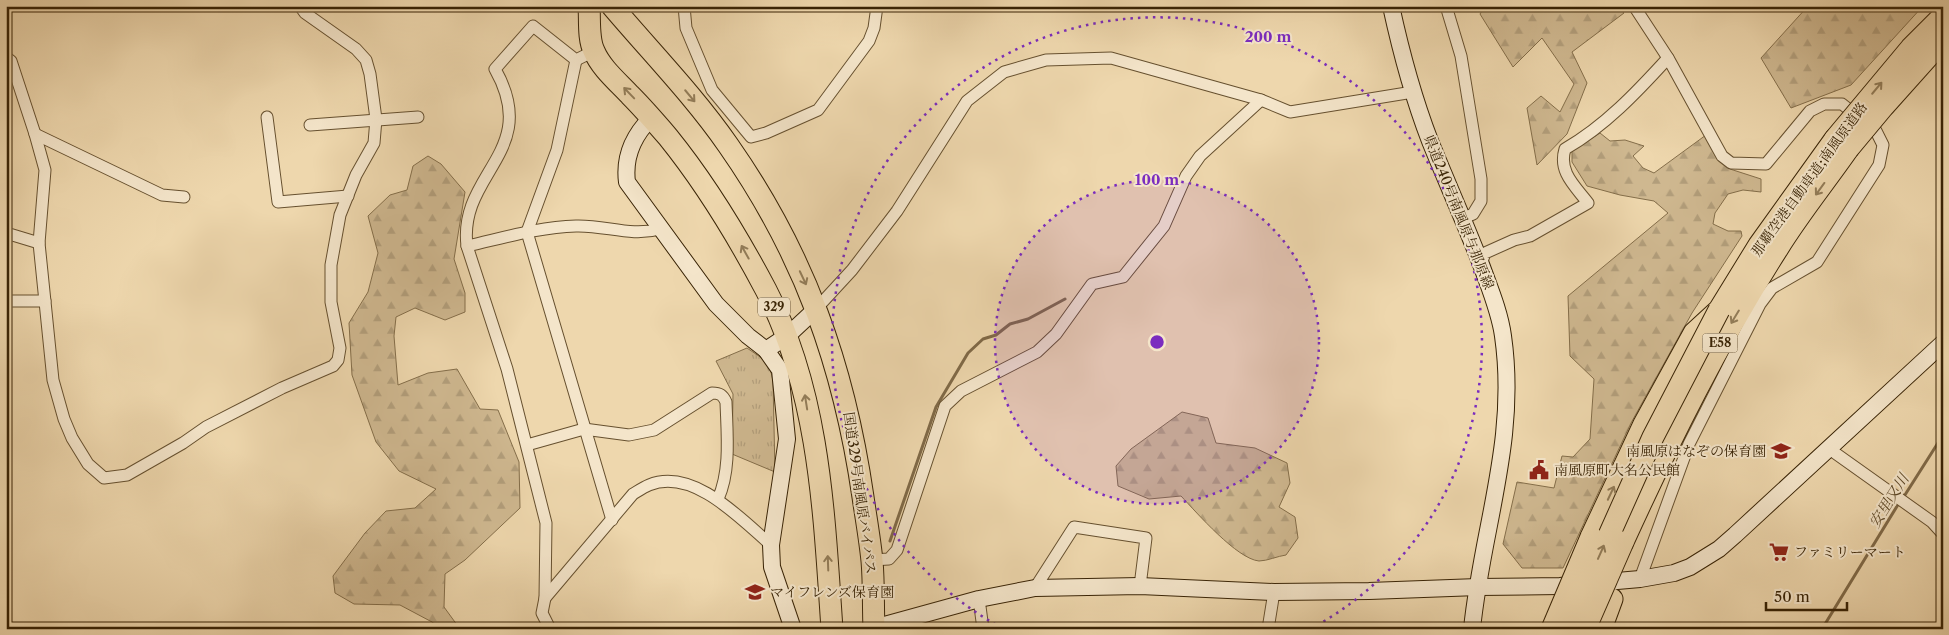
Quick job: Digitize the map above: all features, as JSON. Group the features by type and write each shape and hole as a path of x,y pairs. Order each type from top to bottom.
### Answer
{"highway":[{"path":"585,56 589,6"},
{"name":"国道329号南風原バイパス","path":"612,6 690,96 732,150 786,242 816,308 833,357 852,428 872,560 873,628"},
{"name":"那覇空港自動車道;南風原道路","path":"1567,629 1653,437 1719,310 1769,246 1911,48 1943,16"},
{"name":"那覇空港自動車道;南風原道路","path":"1842,144 1882,106 1943,40"},
{"name":"329","path":"585,56 612,75 682,156 715,204 766,290 787,336 803,384 818,474 827,547 832,629"},
{"name":"那覇空港自動車道;南風原道路","path":"1585,629 1668,444 1769,246"},
{"path":"1552,629 1605,505 1644,424 1694,333 1719,310"},
{"path":"1601,629 1620,575 1623,542"}],"street":[{"path":"6,58 11,61 45,170 39,243 53,380 64,419 72,438 88,464 104,478 127,475 184,443 206,427 282,388 333,366 338,360 340,348 331,302 331,265 340,216 356,175 374,143 376,120 370,74 366,60 356,49 305,13 300,6"},
{"path":"684,6 686,28 712,90 751,137 766,133 818,110 869,41 874,28 877,6"},
{"name":"県道240号南風原与那原線","path":"1392,6 1402,54 1413,92 1430,141 1464,218 1489,285 1503,335 1507,381 1506,419 1501,466 1472,629"},
{"path":"1446,6 1461,56 1472,116 1483,196 1473,214 1464,218"},
{"path":"1634,6 1668,58 1722,156 1731,164 1766,164 1810,111 1824,104 1842,104 1876,131 1883,145 1879,165 1817,262 1772,288 1760,304 1689,444 1640,579"},
{"path":"550,629 542,613 545,598 546,523 507,369 467,246 465,230 469,211 508,135 510,111 504,85 494,69 533,26 585,56 557,150 527,232 612,520"},
{"path":"766,350 787,336 852,270 897,211 967,101 1004,72 1046,60 1111,58 1261,100 1290,112 1413,92"},
{"path":"1481,264 1485,253 1514,240 1530,236 1588,203 1562,166 1565,149 1583,139 1607,120 1668,58"},
{"path":"872,560 889,559 897,550 945,406 961,391 1037,352 1056,334 1092,284 1123,277 1164,226 1186,176 1200,156 1261,100"},
{"path":"267,117 278,202 348,196"},
{"path":"310,125 418,117"},
{"path":"651,118 641,130 628,153 625,168 627,182 716,304 748,336 766,350 780,370 787,439 771,545 772,567 793,629"},
{"path":"35,134 162,195 184,198"},
{"path":"467,246 550,227 579,226 644,233 660,229"},
{"path":"6,233 39,243"},
{"path":"6,301 45,301"},
{"path":"873,628 978,599 1036,588 1140,586 1274,592 1560,586 1640,579 1674,573 1690,567 1719,549 1943,343"},
{"path":"527,445 584,430 629,435 654,430 712,393 718,393 723,396 726,402 728,446 722,490 718,500"},
{"path":"1828,448 1932,522 1943,534"},
{"path":"545,598 633,494 650,484 672,482 699,488 718,500 771,545"},
{"path":"1036,588 1074,527 1146,538 1140,586"},
{"path":"1268,629 1274,592"},
{"path":"978,599 983,629"}],"green space":[{"path":"1485,6 1618,6 1624,13 1572,52 1587,83 1567,134 1537,165 1527,108 1541,96 1560,112 1574,84 1542,38 1513,67 1480,14"},
{"path":"1808,6 1923,6 1851,85 1791,108 1761,58"},
{"path":"1600,133 1610,141 1625,140 1644,146 1633,156 1643,168 1654,173 1706,135 1715,153 1730,169 1761,179 1761,192 1743,190 1728,194 1715,213 1713,224 1728,231 1741,231 1742,236 1692,313 1631,423 1563,568 1522,568 1503,544 1517,482 1554,488 1562,456 1573,457 1590,439 1594,379 1570,356 1568,296 1668,213 1654,201 1620,195 1587,186 1572,162 1572,151"},
{"path":"428,156 441,164 465,192 454,259 465,293 465,312 445,320 415,308 396,317 394,336 398,385 428,373 457,369 480,409 498,410 519,462 520,508 465,560 445,574 444,607 460,629 441,629 400,605 354,604 335,593 333,576 365,533 386,511 415,508 436,489 399,471 376,442 352,375 349,323 368,292 378,253 368,216 390,195 407,190 413,166"},
{"path":"747,348 769,363 773,381 775,472 732,454 733,394 716,361"},
{"path":"1182,412 1208,418 1216,443 1255,448 1287,463 1290,483 1279,507 1295,517 1298,538 1286,555 1262,561 1250,558 1229,544 1181,496 1149,499 1118,486 1116,466 1131,449"}],"waterway":[{"path":"890,541 936,407 968,353 983,339 996,335 1010,324 1028,319 1065,299"},
{"name":"安里又川","path":"1903,498 1943,435"},
{"name":"安里又川","path":"1822,629 1899,503"}],"place":[{"name":"南風原はなぞの保育園","path":"1781,451"},
{"name":"南風原町大名公民館","path":"1539,470"},
{"name":"ファミリーマート","path":"1779,552"},
{"name":"マイフレンズ保育園","path":"755,592"}]}
